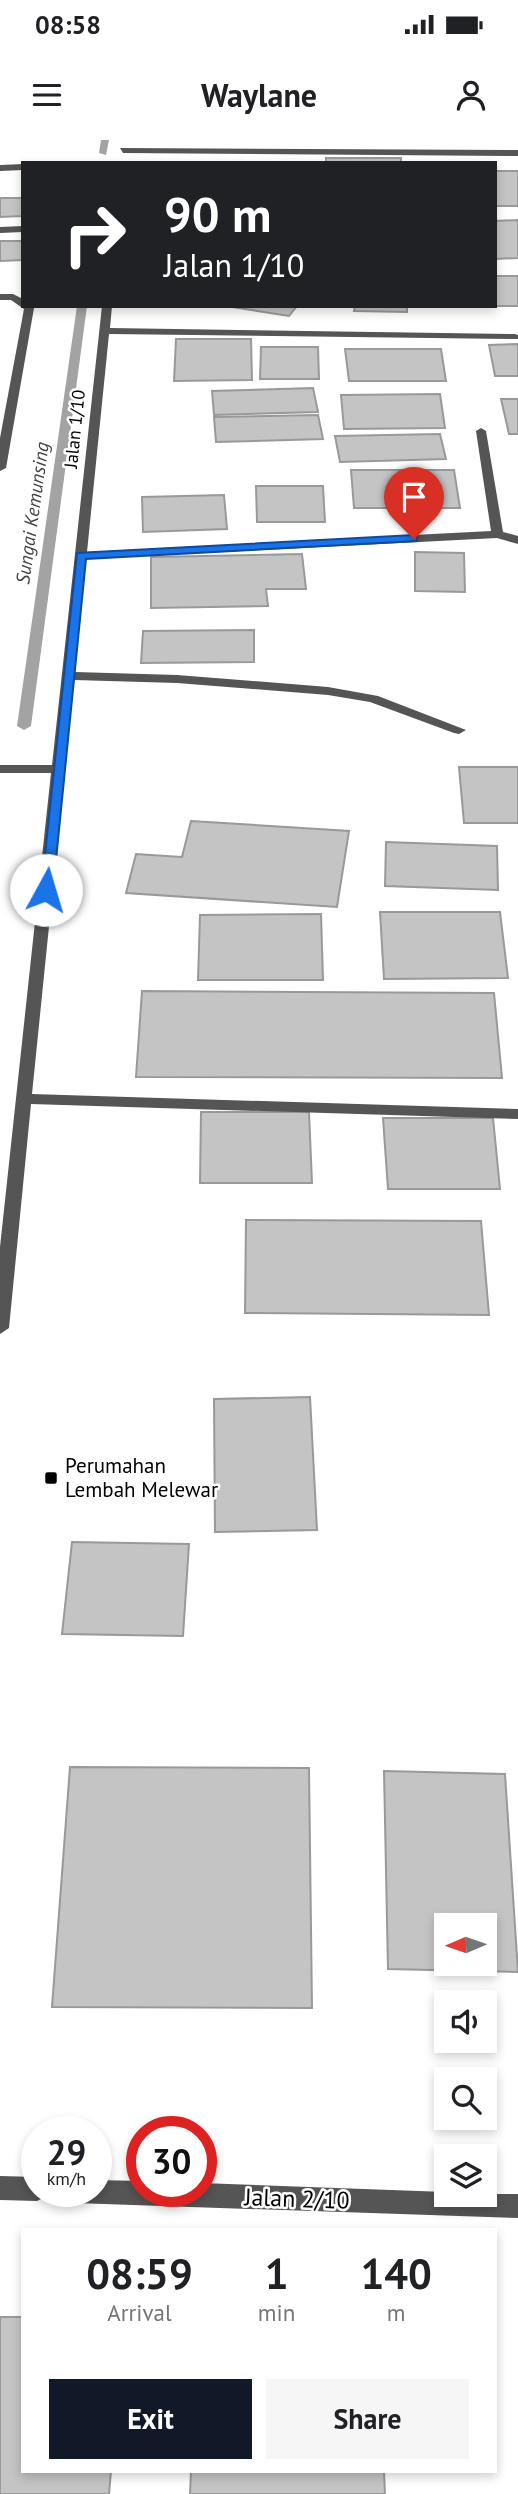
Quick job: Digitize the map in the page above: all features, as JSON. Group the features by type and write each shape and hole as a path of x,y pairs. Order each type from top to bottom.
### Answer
{"street":[{"path":"333,140 333,151"},
{"path":"123,145 515,153 509,140"},
{"path":"433,152 435,161"},
{"path":"0,168 21,167"},
{"path":"0,230 21,229"},
{"path":"0,297 21,302"},
{"path":"0,468 29,308"},
{"name":"Jalan 1/10","path":"0,1328 107,308"},
{"path":"104,331 515,337"},
{"path":"481,431 497,534"},
{"path":"81,556 497,534 518,540"},
{"path":"68,676 177,679 328,691 373,699 459,730"},
{"path":"0,769 59,769"},
{"path":"24,1100 518,1114"},
{"path":"0,2188 21,2189"},
{"name":"Jalan 2/10","path":"112,2192 518,2206"}],"building":[{"path":"326,158 401,158 401,161 326,161"},
{"path":"497,171 518,171 518,206 497,206"},
{"path":"0,198 21,198 21,216 0,217"},
{"path":"518,220 518,258 497,259 497,221"},
{"path":"0,241 21,241 21,260 0,261"},
{"path":"497,276 518,276 518,306 497,306"},
{"path":"239,308 295,308 289,316"},
{"path":"355,308 407,308 407,312 354,311"},
{"path":"176,339 251,339 252,380 174,381"},
{"path":"518,344 518,376 495,376 489,345"},
{"path":"261,347 318,347 319,379 260,379"},
{"path":"345,349 441,349 446,381 349,381"},
{"path":"313,388 318,412 214,415 212,391"},
{"path":"440,394 445,428 344,429 341,395"},
{"path":"501,399 518,399 518,434 509,434"},
{"path":"318,415 323,439 216,442 214,417"},
{"path":"440,434 446,459 340,462 335,436"},
{"path":"351,470 454,470 460,508 354,508"},
{"path":"256,486 323,486 325,522 257,522"},
{"path":"224,495 227,529 143,532 142,497"},
{"path":"415,552 464,553 465,592 415,591"},
{"path":"302,554 306,589 266,589 268,606 151,608 151,557"},
{"path":"254,630 254,662 141,663 143,631"},
{"path":"459,767 518,767 518,823 464,823"},
{"path":"191,821 349,831 337,907 126,893 136,854 182,857"},
{"path":"386,842 497,846 498,890 385,886"},
{"path":"380,912 500,912 508,978 384,979"},
{"path":"321,914 323,980 198,980 200,915"},
{"path":"142,991 494,993 502,1078 136,1077"},
{"path":"201,1112 309,1112 312,1183 200,1183"},
{"path":"383,1118 493,1118 500,1189 388,1189"},
{"path":"246,1220 481,1221 489,1315 245,1313"},
{"path":"310,1397 317,1530 215,1532 214,1399"},
{"path":"72,1542 189,1544 183,1636 62,1634"},
{"path":"70,1767 309,1768 312,2008 52,2007"},
{"path":"384,1771 505,1774 518,1972 497,1972 497,1913 434,1913 434,1970 388,1969"},
{"path":"0,2317 21,2317 21,2473 111,2473 109,2494 0,2494"},
{"path":"191,2473 384,2473 385,2494 190,2494"}],"waterway":[{"name":"Sungai Kemunsing","path":"103,153 105,140"},
{"name":"Sungai Kemunsing","path":"24,726 82,308"}],"place":[{"name":"Perumahan Lembah Melewar","path":"51,1478"}],"route":[{"path":"46,890 81,556 414,539"}]}
